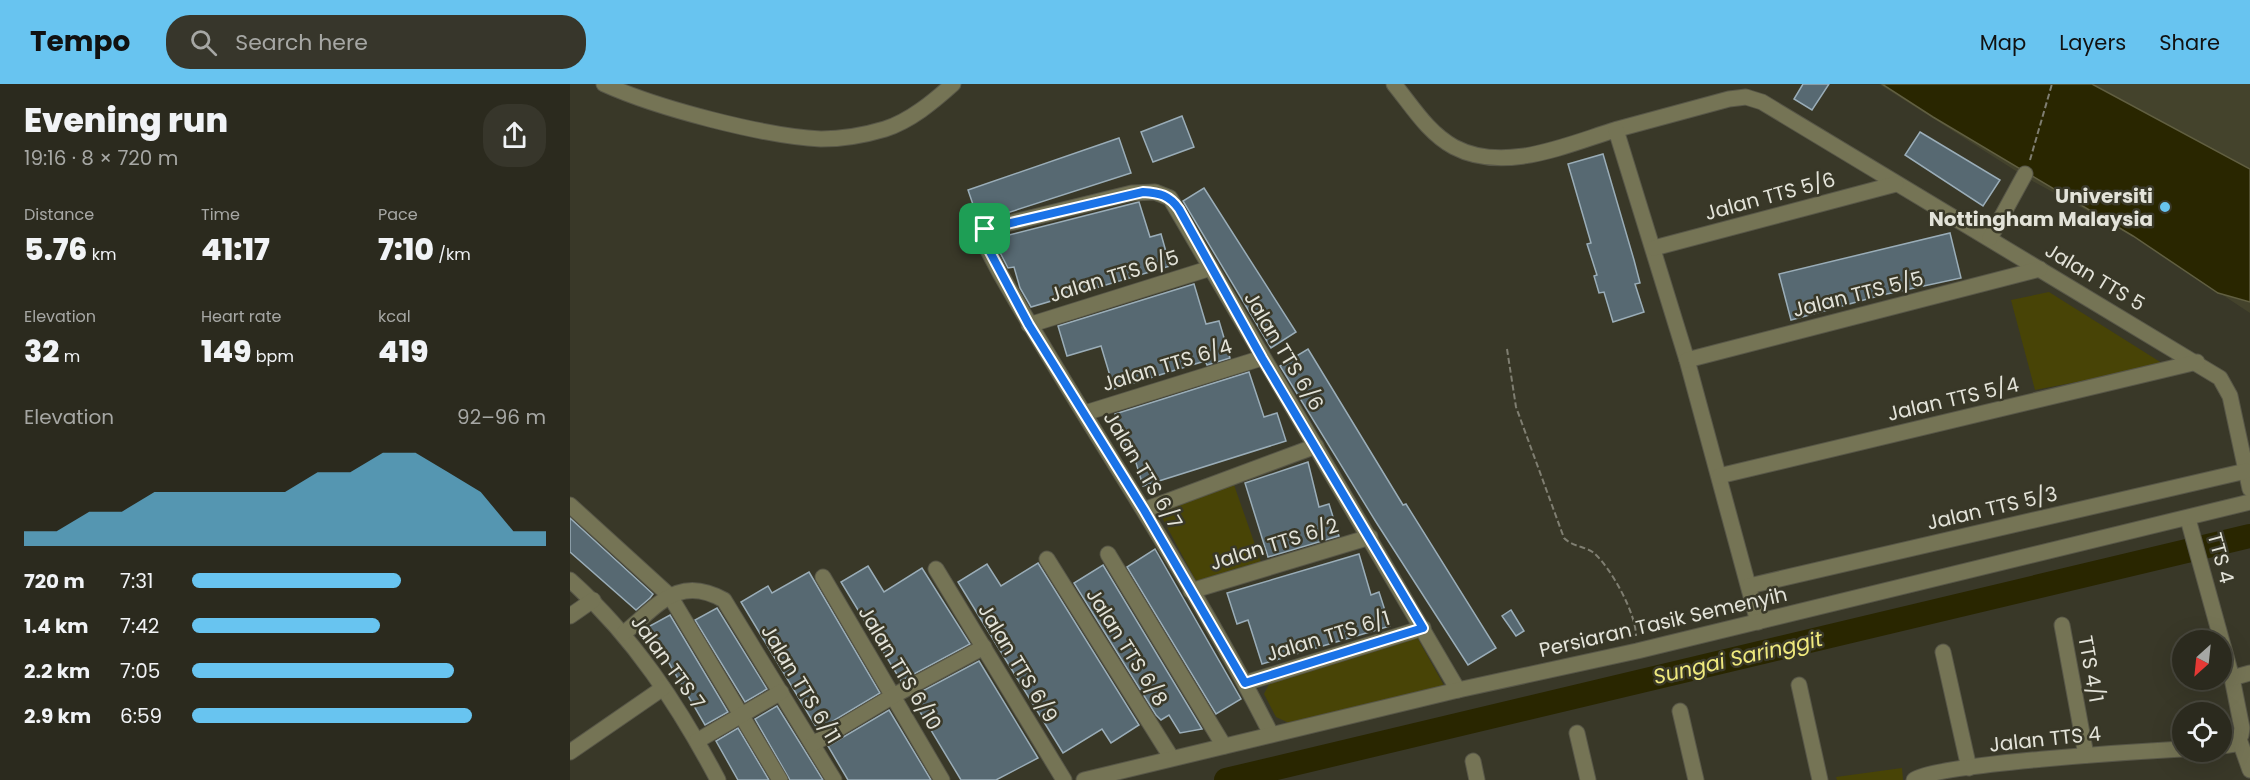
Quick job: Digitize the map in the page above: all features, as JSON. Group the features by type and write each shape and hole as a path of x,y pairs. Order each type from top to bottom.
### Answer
{"street":[{"path":"604,84 643,99 729,123 822,139 855,136 886,128 914,115 953,84"},
{"name":"Jalan TTS 5","path":"1394,84 1427,126 1442,139 1469,153 1487,157 1509,157 1543,152 1729,99 1746,97 1768,105 1896,184 2197,362 2220,378 2228,390 2250,489"},
{"path":"1616,130 1687,360 1758,622"},
{"path":"1990,238 2025,174"},
{"name":"Jalan TTS 5/6","path":"1654,248 1896,184"},
{"name":"Jalan TTS 6/6","path":"985,229 1121,195 1155,192 1163,194 1174,202 1262,358 1370,537 1458,690"},
{"name":"Jalan TTS 6/7","path":"985,229 982,232 983,241 1029,325 1144,510 1245,683 1271,734"},
{"name":"Jalan TTS 6/5","path":"1029,325 1211,268"},
{"name":"Jalan TTS 5/5","path":"1687,360 2040,269"},
{"name":"Jalan TTS 6/4","path":"1085,413 1262,358"},
{"name":"Jalan TTS 5/4","path":"1719,476 2197,362"},
{"path":"1144,510 1316,446"},
{"name":"Jalan TTS 5/3","path":"1749,586 2246,471"},
{"name":"Persiaran Tasik Semenyih","path":"1084,780 1171,757 1458,690 1637,651 2188,519 2250,502"},
{"path":"570,505 670,596 780,780"},
{"name":"TTS 4","path":"2188,519 2219,630"},
{"name":"Jalan TTS 6/2","path":"1191,591 1370,537"},
{"path":"1108,554 1224,746"},
{"name":"Jalan TTS 6/8","path":"1047,559 1171,757"},
{"name":"Jalan TTS 6/9","path":"936,568 1064,780"},
{"name":"Jalan TTS 6/10","path":"823,577 942,780"},
{"name":"Jalan TTS 7","path":"570,580 593,600 624,633 697,741 717,780"},
{"name":"Jalan TTS 6/11","path":"670,596 687,589 701,590 724,600 732,609 834,780"},
{"path":"624,633 670,596"},
{"path":"570,616 593,600"},
{"name":"TTS 4/1","path":"2061,625 2086,755"},
{"name":"Jalan TTS 6/1","path":"1245,683 1423,628"},
{"path":"813,744 893,696 984,647"},
{"path":"1943,652 1969,768"},
{"path":"2250,673 2232,678 2242,728 2239,739 2250,770"},
{"path":"1799,685 1820,780"},
{"path":"570,752 663,688"},
{"path":"697,741 781,692"},
{"path":"1680,711 1696,780"},
{"path":"1577,733 1588,780"},
{"path":"2232,744 2239,739"},
{"name":"Jalan TTS 4","path":"1914,780 1923,775 1969,768 2086,755 2172,750"},
{"path":"1473,761 1477,780"}],"path":[{"path":"2025,174 2052,84"},
{"path":"1507,349 1516,407 1564,538 1597,556 1629,605 1636,627 1637,651"}],"shaded area":[{"name":"Universiti Nottingham Malaysia","path":"1879,84 2250,84 2250,313 2133,236 2027,178"},
{"name":"Universiti Nottingham Malaysia","path":"1882,84 2092,84 2250,169 2250,302 2218,293 2133,236 1933,117"},
{"path":"2049,292 2165,365 2035,390 2011,300"},
{"path":"1233,482 1261,562 1196,581 1159,512"},
{"path":"1417,637 1447,691 1289,723 1276,717 1264,694 1269,684"},
{"path":"1902,768 1903,780 1837,780 1836,777"}],"building":[{"path":"1803,84 1829,84 1812,110 1794,99"},
{"path":"1182,116 1194,147 1153,162 1141,132"},
{"path":"1920,132 2000,180 1983,206 1905,155"},
{"path":"1119,138 1131,173 979,222 968,190"},
{"path":"1603,154 1640,283 1635,284 1644,312 1613,322 1604,292 1599,293 1594,276 1597,275 1587,244 1591,243 1568,164"},
{"path":"1204,188 1296,332 1271,348 1183,201"},
{"path":"1139,202 1150,237 1161,234 1170,266 1031,307 1020,288 1014,267 1008,268 993,239"},
{"path":"1950,233 1961,278 1882,295 1791,320 1779,274"},
{"path":"1194,284 1206,324 1219,321 1230,358 1207,365 1205,361 1114,389 1101,346 1067,356 1058,326"},
{"path":"1308,349 1403,505 1406,504 1496,648 1468,665 1280,366"},
{"path":"1249,372 1264,417 1277,413 1286,441 1143,486 1131,446 1126,448 1115,414"},
{"path":"1308,462 1319,507 1329,504 1339,536 1268,557 1245,483"},
{"path":"570,518 653,594 636,610 570,552"},
{"path":"1155,549 1241,699 1216,714 1127,567"},
{"path":"1359,554 1371,595 1379,592 1390,626 1262,664 1248,620 1237,624 1227,593"},
{"path":"1038,563 1139,725 1111,743 1102,729 1063,753 958,582 987,564 1001,586"},
{"path":"1103,565 1202,729 1180,733 1169,715 1161,720 1156,715 1074,583"},
{"path":"868,566 884,592 922,568 970,644 901,681 841,582"},
{"path":"809,572 880,693 818,730 741,602 768,586 772,593"},
{"path":"717,608 767,689 745,702 695,620"},
{"path":"1511,610 1524,631 1516,636 1502,616"},
{"path":"670,615 728,712 705,725 648,627"},
{"path":"979,661 1038,758 996,780 961,780 911,697"},
{"path":"777,706 823,780 790,780 755,719"},
{"path":"889,710 931,780 848,780 828,746"},
{"path":"738,728 769,780 738,780 716,741"}],"waterway":[{"name":"Sungai Saringgit","path":"1226,780 2250,536"}],"place":[{"name":"Universiti Nottingham Malaysia","path":"2165,207"}],"route":[{"path":"1155,192 1170,198 1179,209 1262,358 1423,628 1245,683 1144,510 1029,325 983,241 982,232 985,229 1132,193 1155,192"}]}
